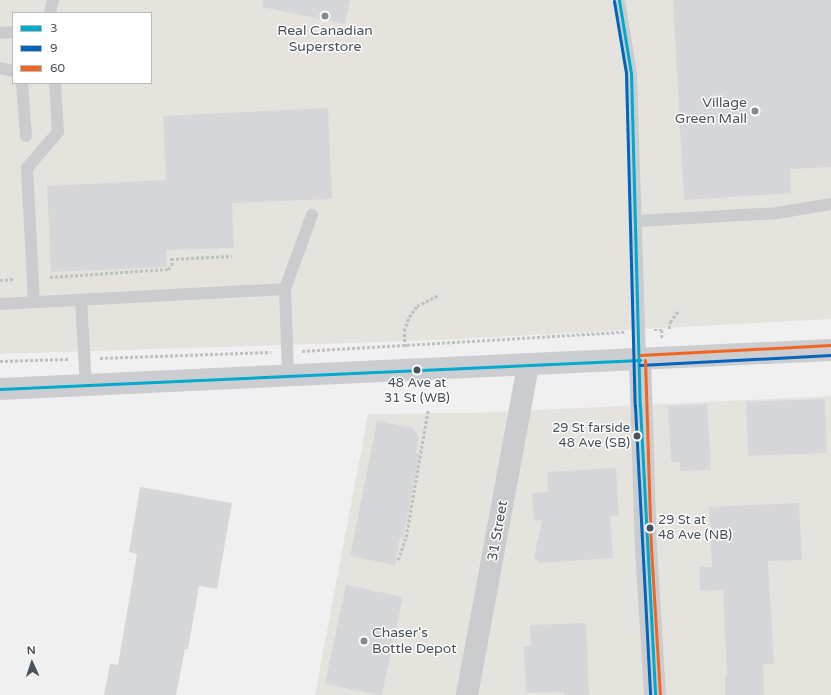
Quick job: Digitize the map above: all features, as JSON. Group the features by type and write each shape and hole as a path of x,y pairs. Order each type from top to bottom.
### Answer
{"main road":[{"path":"0,389 288,375 528,367 831,350"}],"street":[{"path":"640,360 646,548 655,695"},
{"name":"31 Street","path":"467,695 528,367"}],"lane":[{"path":"50,12 53,0"},
{"path":"619,0 631,73 640,360"},
{"path":"0,33 12,32"},
{"path":"0,68 12,70"},
{"path":"22,84 26,136"},
{"path":"34,302 27,168 58,132 55,84"},
{"path":"636,221 777,213 831,204"},
{"path":"288,375 285,289 312,215"},
{"path":"0,304 285,289"},
{"path":"81,300 86,386"}],"path":[{"path":"50,277 168,268 172,266 171,259 232,256"},
{"path":"0,280 14,279"},
{"path":"405,347 404,331 409,317 417,306 439,295"},
{"path":"669,330 670,322 679,310"},
{"path":"398,560 406,537 428,410"}],"shaded area":[{"path":"0,0 831,0 831,319 439,340 0,354"},
{"path":"831,396 831,695 315,695 368,414 474,413"}],"building":[{"name":"Real Canadian Superstore","path":"263,0 350,0 345,24 262,7"},
{"name":"Village Green Mall","path":"673,0 831,0 831,167 790,169 791,193 684,200"},
{"path":"328,108 332,199 232,203 234,248 166,250 167,267 51,272 47,186 166,180 163,116"},
{"path":"825,399 827,453 748,456 746,402"},
{"path":"707,404 711,470 680,471 680,462 671,462 668,406"},
{"path":"377,421 413,428 419,437 416,453 420,454 403,539 400,538 395,565 350,556"},
{"path":"616,468 619,516 610,516 613,558 539,563 534,557 542,520 534,521 532,493 548,492 547,472"},
{"path":"140,487 232,503 217,589 199,586 188,649 185,649 176,695 104,695 110,664 118,665 137,554 129,552"},
{"path":"799,503 802,560 768,561 774,664 763,664 764,695 725,695 725,677 727,677 723,590 700,591 699,567 712,567 709,507"},
{"name":"Chaser's Bottle Depot","path":"346,585 403,597 382,695 325,684"},
{"path":"586,623 589,695 564,695 564,692 526,693 524,647 531,646 530,625"}],"transit line":[{"name":"3","path":"619,0 631,73 640,406 655,695"},
{"name":"9","path":"614,1 626,73 635,406 650,695"},
{"name":"60","path":"640,355 831,345"},
{"name":"9","path":"640,365 831,355"},
{"name":"3","path":"0,389 640,360"},
{"name":"60","path":"645,360 651,548 660,695"}],"place":[{"name":"Real Canadian Superstore","path":"325,16"},
{"name":"Village Green Mall","path":"755,111"},
{"name":"48 Ave at 31 St (WB)","path":"417,370"},
{"name":"29 St farside 48 Ave (SB)","path":"637,436"},
{"name":"29 St at 48 Ave (NB)","path":"650,528"},
{"name":"Chaser's Bottle Depot","path":"364,641"}]}
